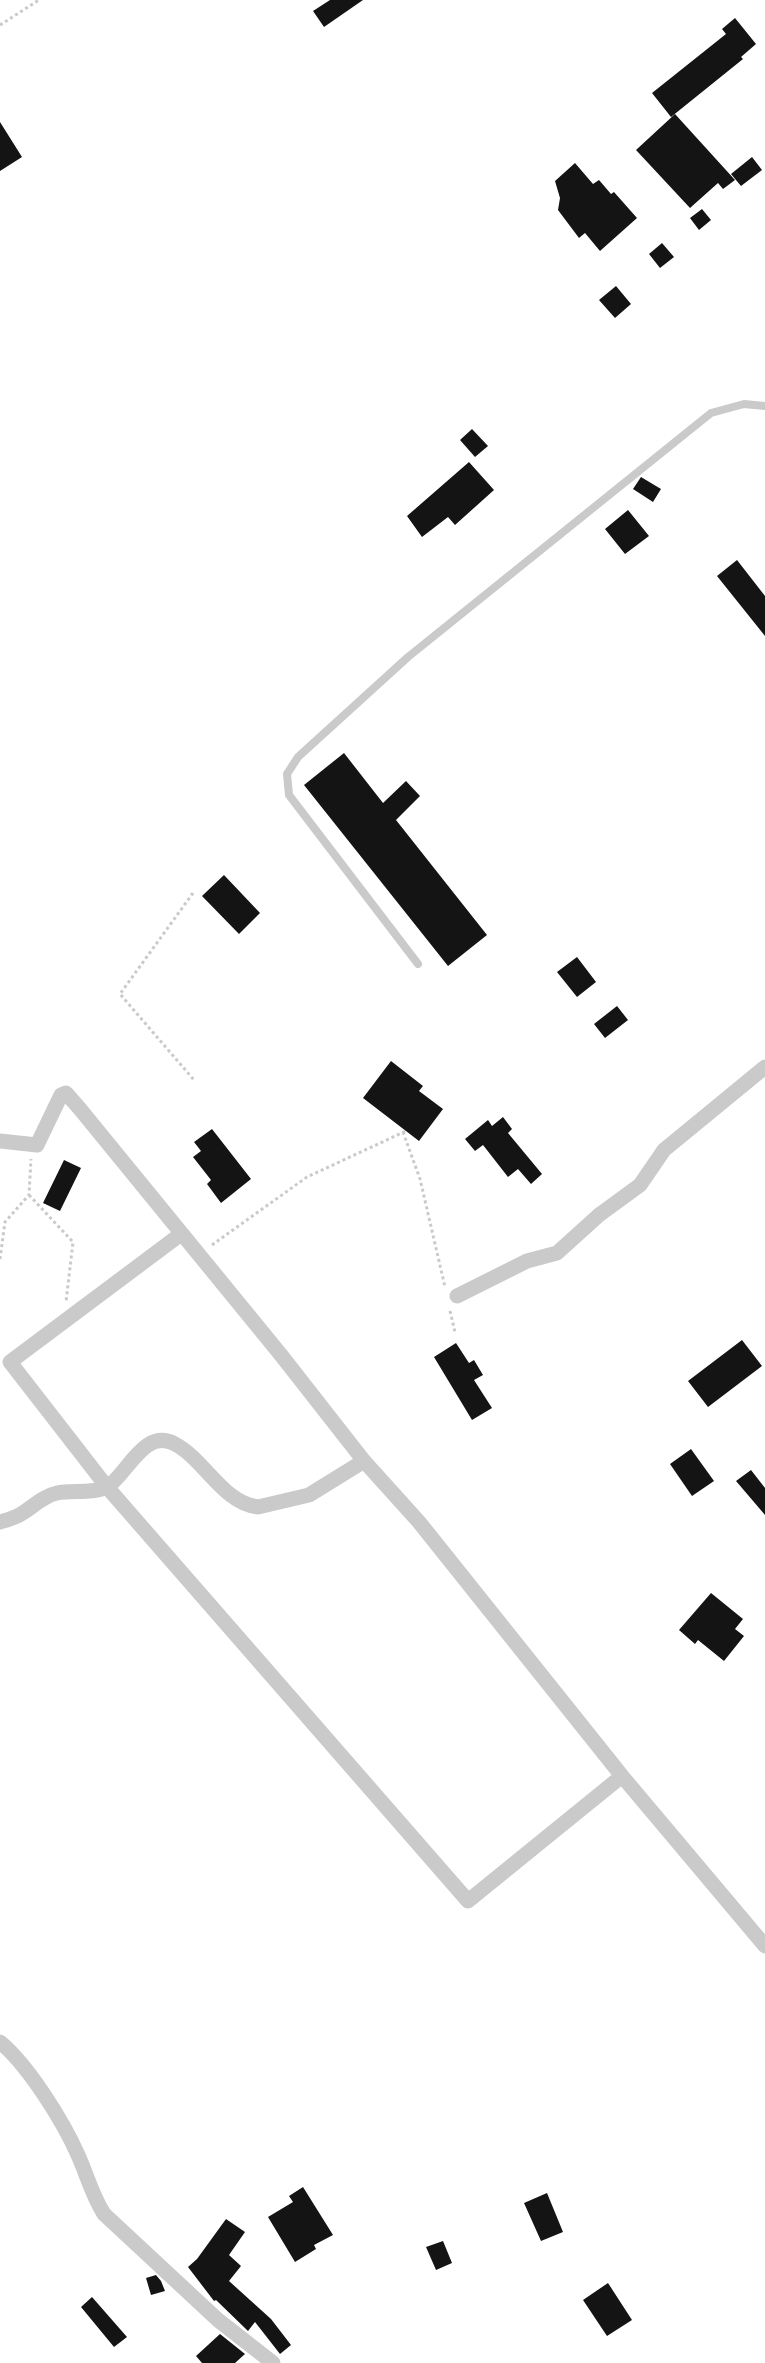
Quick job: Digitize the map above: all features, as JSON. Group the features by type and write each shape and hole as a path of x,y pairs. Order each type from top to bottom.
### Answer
{"street":[{"path":"451,1298 527,1261 557,1253 599,1215 640,1185 664,1150 765,1067"},
{"path":"0,1141 32,1146 37,1144 61,1095 66,1094 364,1461 419,1522 622,1776 765,1946"},
{"path":"181,1234 10,1362 107,1487 468,1901 622,1776"},
{"path":"0,1522 21,1514 38,1501 56,1493 107,1487 144,1446 164,1441 174,1443 200,1462 229,1493 250,1506 258,1507 309,1495 364,1461"},
{"path":"0,2042 16,2055 57,2117 77,2152 93,2197 104,2214 218,2320 273,2363"}],"lane":[{"path":"418,964 289,795 287,774 298,757 408,657 711,413 744,404 765,406"}],"path":[{"path":"0,25 39,0"},
{"path":"194,893 120,994 194,1080"},
{"path":"198,1254 307,1177 405,1131 451,1298 455,1332"},
{"path":"0,1259 5,1222 29,1195 32,1146"},
{"path":"29,1195 73,1242 63,1322"}],"building":[{"path":"330,0 363,0 324,27 313,11"},
{"path":"735,18 756,44 741,57 743,59 671,117 652,93 726,34 722,29"},
{"path":"675,114 735,180 723,189 718,183 690,208 636,150"},
{"path":"0,122 22,157 0,171"},
{"path":"752,157 762,170 741,186 731,174"},
{"path":"575,163 593,184 599,180 611,194 614,192 637,218 600,251 585,233 579,238 558,210 560,198 555,181"},
{"path":"702,209 711,220 699,230 690,218"},
{"path":"662,243 674,257 660,268 649,254"},
{"path":"616,286 631,304 615,318 599,300"},
{"path":"472,429 488,446 475,457 460,440"},
{"path":"469,462 494,490 455,525 448,517 422,537 407,516"},
{"path":"641,477 661,489 653,502 633,489"},
{"path":"628,510 649,536 625,554 605,529"},
{"path":"737,560 765,596 765,636 717,576"},
{"path":"344,753 383,803 406,781 420,796 396,820 487,935 448,966 304,785"},
{"path":"224,875 260,913 239,934 202,896"},
{"path":"577,957 596,982 577,997 557,972"},
{"path":"617,1006 628,1020 605,1038 594,1024"},
{"path":"391,1061 423,1086 419,1091 443,1109 419,1141 363,1098"},
{"path":"503,1117 512,1129 508,1133 542,1174 531,1184 518,1169 508,1177 483,1145 475,1151 465,1139 488,1120 492,1126"},
{"path":"212,1129 251,1179 221,1203 207,1184 211,1180 193,1157 201,1151 194,1142"},
{"path":"64,1160 81,1168 60,1211 43,1203"},
{"path":"742,1340 762,1366 708,1407 688,1381"},
{"path":"456,1343 469,1363 474,1360 483,1375 474,1380 492,1408 472,1420 434,1357"},
{"path":"691,1449 714,1481 692,1496 670,1464"},
{"path":"751,1470 765,1488 765,1515 736,1481"},
{"path":"711,1593 743,1619 735,1629 744,1636 724,1661 698,1640 695,1644 679,1630"},
{"path":"303,2187 333,2235 314,2245 316,2249 295,2262 268,2217 293,2202 289,2196"},
{"path":"547,2193 563,2232 541,2241 524,2203"},
{"path":"226,2219 245,2232 229,2255 241,2266 229,2281 271,2319 291,2345 280,2354 255,2322 248,2331 216,2300 214,2301 188,2267 197,2259"},
{"path":"443,2241 452,2263 436,2270 426,2247"},
{"path":"156,2275 165,2291 151,2295 146,2278"},
{"path":"608,2283 632,2320 607,2336 583,2300"},
{"path":"92,2297 127,2337 114,2347 81,2307"},
{"path":"220,2334 245,2354 235,2363 202,2363 196,2356"}]}
